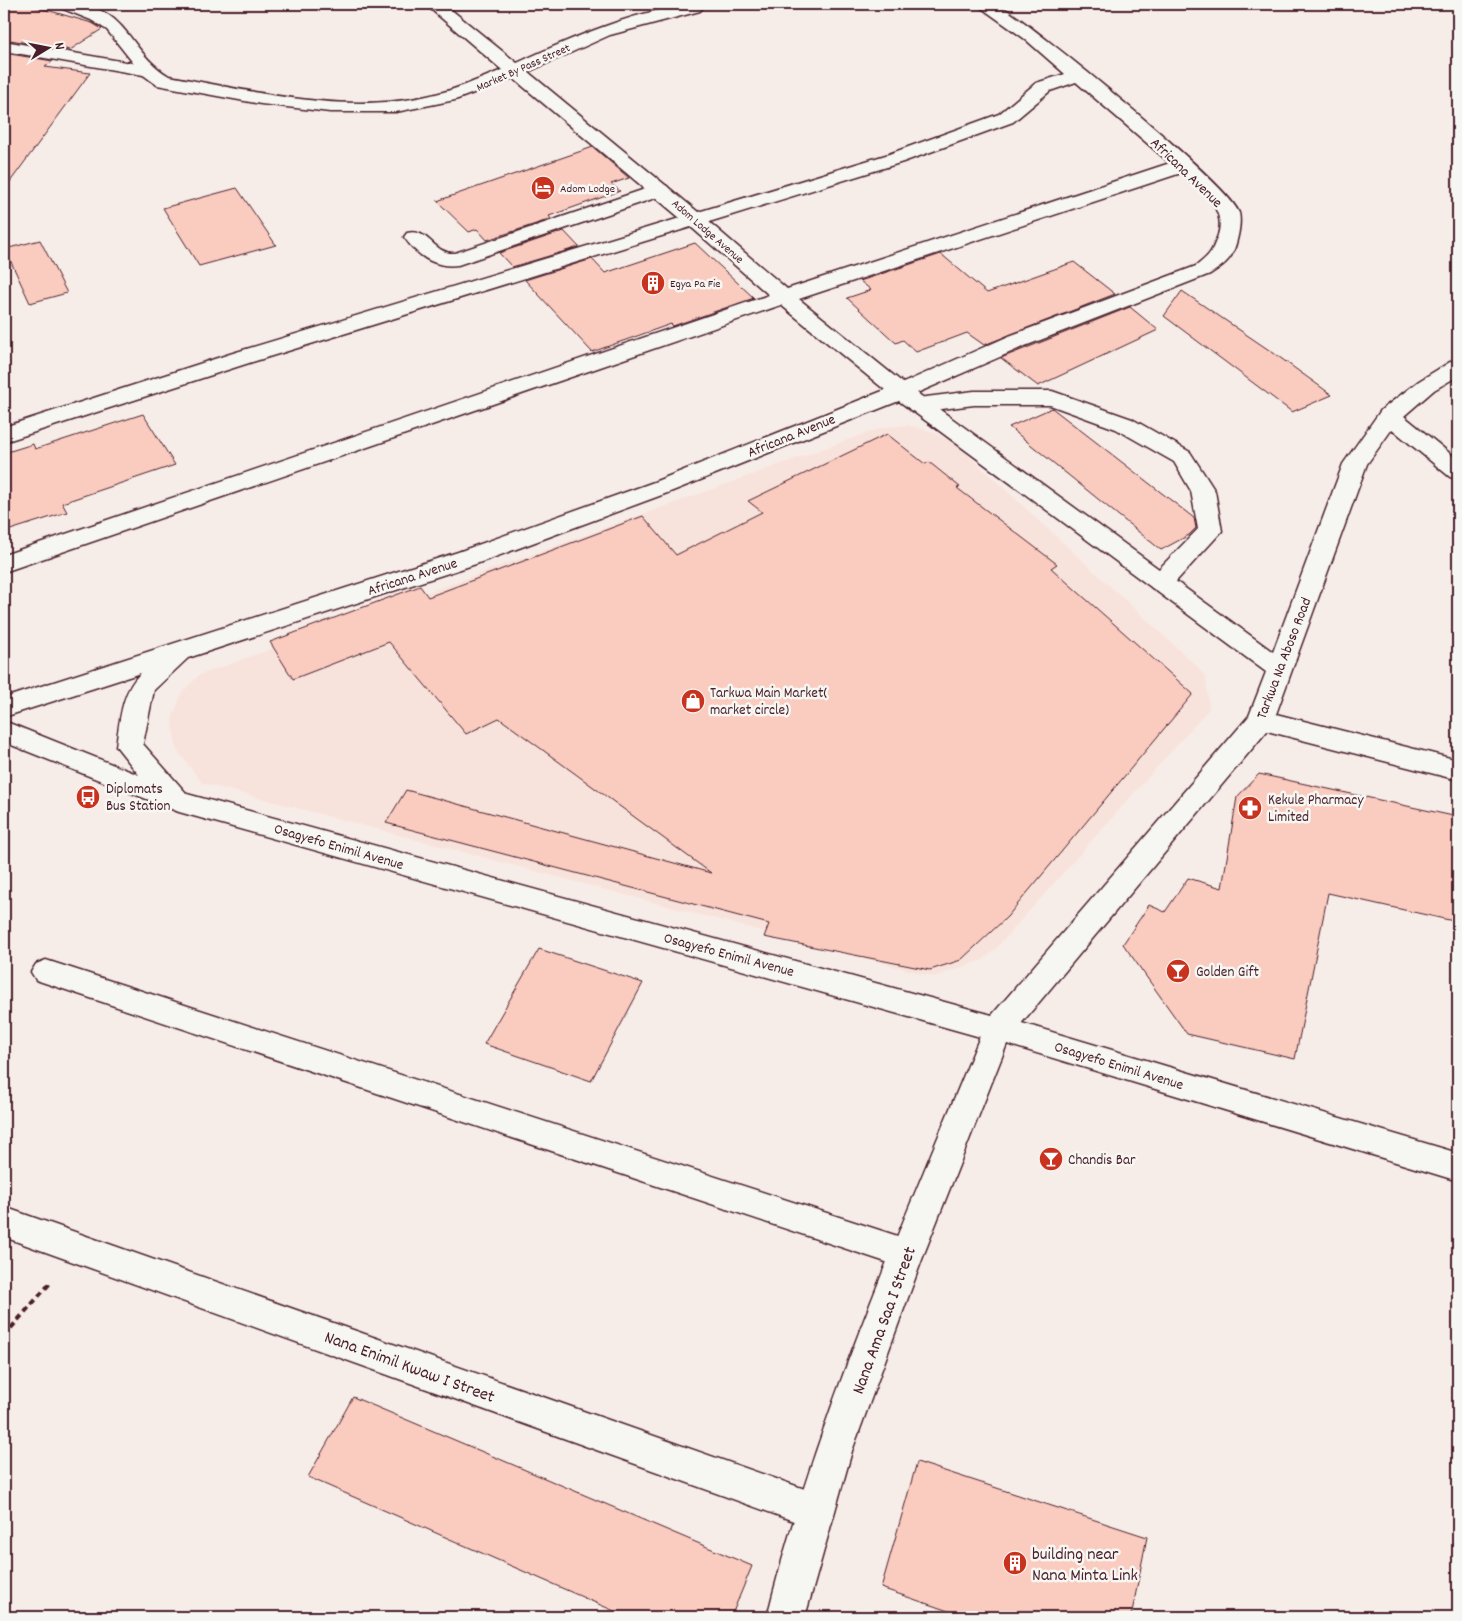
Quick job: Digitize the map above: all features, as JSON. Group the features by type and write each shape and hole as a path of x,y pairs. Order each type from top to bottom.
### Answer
{"street":[{"path":"67,4 94,14 114,27 149,71"},
{"name":"Adom Lodge Avenue","path":"434,4 696,220 784,298 910,398 1279,668"},
{"name":"Africana Avenue","path":"4,708 467,558 910,398 1017,341 1204,270 1221,256 1230,228 1229,213 1221,200 1184,165 1031,35 985,4"},
{"name":"Market By Pass Street","path":"149,71 164,81 303,104 350,107 425,103 471,91 608,30 694,7"},
{"path":"4,46 149,71"},
{"path":"4,435 241,358 896,158 1006,118 1043,86 1079,75"},
{"path":"4,564 784,298 1184,165"},
{"path":"414,237 436,259 447,261 458,259 660,190"},
{"name":"Tarkwa Na Aboso Road","path":"998,1029 1261,720 1355,464 1370,439 1389,415 1412,394 1458,367"},
{"path":"910,398 1052,398 1124,424 1182,457 1203,491 1210,532 1161,582"},
{"path":"1389,415 1458,472"},
{"path":"179,802 129,746 137,703 143,686 183,650"},
{"path":"1261,720 1458,770"},
{"name":"Osagyefo Enimil Avenue","path":"4,731 179,802 998,1029 1458,1167"},
{"path":"46,972 907,1254"},
{"name":"Nana Ama Saa I Street","path":"786,1617 834,1451 907,1254 998,1029"},
{"name":"Nana Enimil Kwaw I Street","path":"4,1222 816,1511"}],"path":[{"path":"4,1336 82,1249"}],"shaded area":[{"name":"Tarkwa Main Market( market circle)","path":"909,425 933,432 954,442 1197,666 1206,677 1209,709 995,950 983,960 934,977 202,783 176,749 172,719 182,692 199,675 869,432 885,427"}],"building":[{"path":"4,4 26,4 92,23 102,29 70,50 4,39"},
{"path":"4,53 53,61 45,67 90,73 4,190"},
{"path":"593,147 629,178 611,184 620,191 549,216 551,219 487,240 477,229 469,232 437,201"},
{"path":"237,188 276,245 199,266 163,208"},
{"path":"564,231 579,247 512,267 499,253"},
{"path":"40,240 67,293 30,303 5,249"},
{"path":"695,243 754,298 673,326 671,324 592,352 525,280 592,259 605,273"},
{"path":"941,254 987,293 1074,262 1115,294 984,345 967,333 916,352 903,340 896,343 847,298 871,290 860,281"},
{"path":"1182,291 1332,395 1292,412 1164,316"},
{"path":"1130,307 1158,330 1038,386 1001,358"},
{"path":"1052,408 1194,518 1196,528 1189,535 1161,550 1009,427"},
{"path":"143,414 175,465 62,503 67,512 4,532 4,453 33,444 35,449"},
{"name":"Tarkwa Main Market( market circle)","path":"887,434 925,464 929,462 960,487 957,488 1057,564 1051,568 1193,694 1007,917 961,960 930,970 764,937 769,924 386,823 406,790 711,873 499,718 466,734 389,642 293,679 270,642 420,586 428,597 643,516 676,555 762,512 748,501"},
{"path":"1259,774 1458,817 1458,922 1328,893 1295,1059 1187,1034 1123,944 1149,905 1165,912 1188,878 1222,888 1237,797"},
{"path":"539,949 643,983 591,1081 484,1044"},
{"path":"353,1397 752,1566 731,1617 628,1617 308,1477"},
{"name":"building near Nana Minta Link","path":"917,1462 1147,1537 1131,1617 966,1617 881,1588"}],"place":[{"name":"Adom Lodge","path":"543,188"},
{"name":"Egya Pa Fie","path":"653,283"},
{"name":"Tarkwa Main Market( market circle)","path":"693,701"},
{"name":"Diplomats Bus Station","path":"88,797"},
{"name":"Kekule Pharmacy Limited","path":"1250,808"},
{"name":"Golden Gift","path":"1178,971"},
{"name":"Chandis Bar","path":"1051,1159"},
{"name":"building near Nana Minta Link","path":"1015,1563"}]}
